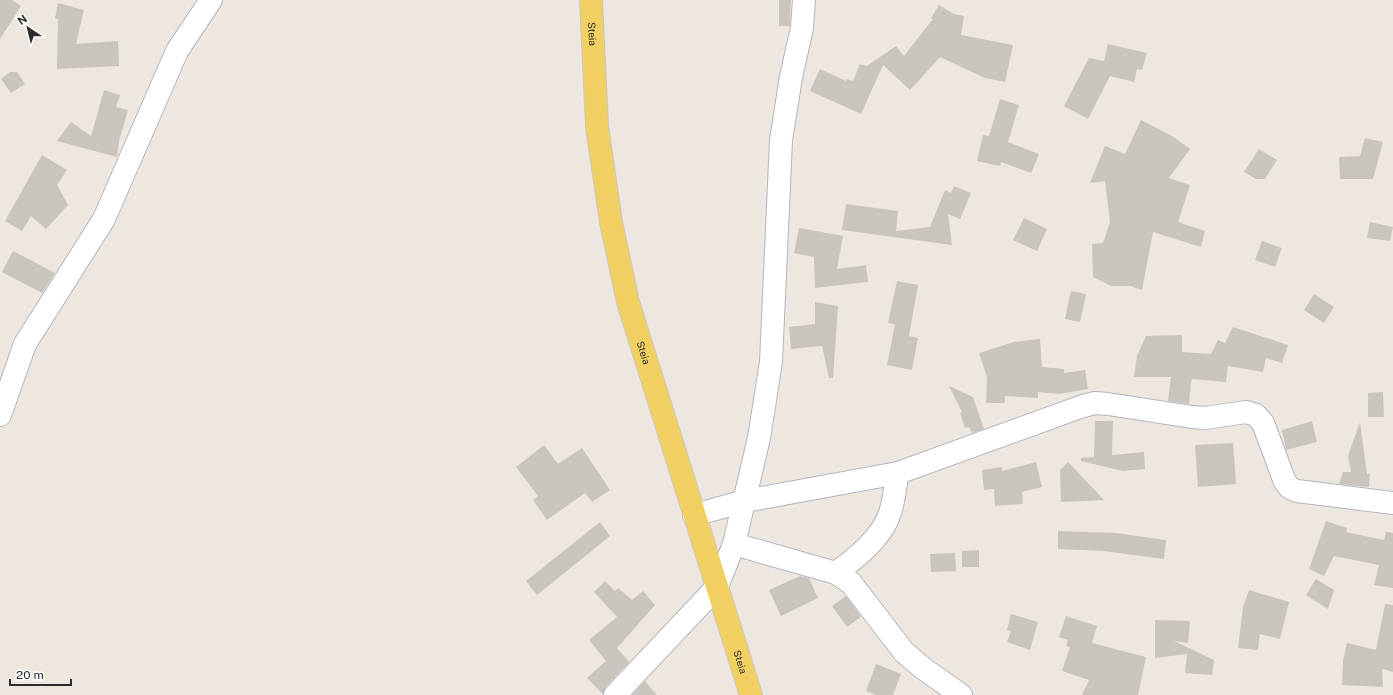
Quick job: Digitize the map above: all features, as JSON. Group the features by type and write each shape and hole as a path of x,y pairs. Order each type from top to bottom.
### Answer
{"main road":[{"name":"Steia","path":"591,0 596,126 611,222 628,302 751,695"}],"street":[{"path":"0,415 25,344 104,219 177,51 211,0"},
{"path":"616,695 717,587 734,544 760,438 771,362 781,140 790,77 802,28 804,0"},
{"path":"694,514 745,501 898,473 1095,403 1205,418 1246,412 1256,415 1263,423 1285,482 1290,488 1297,491 1393,503"},
{"path":"836,573 860,555 874,539 890,514 898,473"},
{"path":"734,544 836,573 851,583 904,652 924,669 962,695"}],"building":[{"path":"0,0 12,0 21,6 0,39"},
{"path":"779,0 791,0 790,26 779,26"},
{"path":"58,3 84,10 76,44 118,41 119,66 57,69 58,19 55,18"},
{"path":"939,5 954,14 964,16 961,35 1013,45 1005,82 985,78 940,57 910,90 883,65 861,114 810,91 820,69 846,81 847,79 853,81 860,64 867,66 896,46 904,56 933,19 931,18"},
{"path":"1108,44 1147,53 1142,70 1137,69 1134,82 1110,76 1088,119 1064,106 1089,58 1104,61"},
{"path":"10,72 17,72 25,84 11,93 1,79"},
{"path":"104,90 120,95 116,107 128,110 119,141 117,157 57,141 71,122 91,136"},
{"path":"1000,99 1019,105 1008,142 1039,154 1031,173 1001,162 1000,166 977,161 983,135 989,136"},
{"path":"1141,120 1172,136 1190,149 1169,178 1190,185 1178,222 1205,231 1201,247 1153,232 1142,290 1130,286 1111,286 1093,277 1092,244 1103,243 1110,222 1105,181 1090,183 1105,146 1125,154"},
{"path":"1365,138 1383,142 1373,179 1340,179 1339,157 1360,156"},
{"path":"1259,149 1277,160 1265,179 1256,179 1244,172"},
{"path":"42,155 67,170 57,185 68,205 46,229 31,216 22,231 5,221"},
{"path":"954,186 971,193 960,219 948,214 952,245 842,230 846,204 898,211 896,231 930,227 945,190 951,193"},
{"path":"1024,218 1047,229 1037,251 1013,240"},
{"path":"1370,222 1393,227 1390,241 1367,238"},
{"path":"799,228 843,236 837,269 866,265 868,282 815,288 814,257 794,253"},
{"path":"1262,241 1282,248 1275,267 1255,260"},
{"path":"13,251 55,273 42,293 2,272"},
{"path":"897,281 918,285 909,336 918,338 912,370 887,365 895,324 888,323"},
{"path":"1071,291 1086,294 1080,322 1065,319"},
{"path":"1314,294 1334,307 1324,323 1304,310"},
{"path":"815,302 838,306 833,378 829,378 822,346 791,349 789,327 815,324"},
{"path":"1233,327 1288,345 1282,363 1266,358 1263,372 1228,366 1226,382 1193,379 1191,381 1189,404 1168,401 1171,377 1134,377 1137,356 1146,336 1182,335 1182,352 1211,354 1218,340 1225,343"},
{"path":"1040,339 1042,367 1064,369 1064,373 1085,370 1088,389 1059,394 1038,392 1038,398 1005,396 1005,403 986,403 987,377 979,353 1014,342"},
{"path":"949,386 973,397 984,429 972,433 969,427 965,428 960,413 962,412"},
{"path":"1383,392 1384,417 1368,417 1368,393"},
{"path":"1095,421 1113,421 1112,455 1144,452 1145,469 1123,471 1081,461 1081,458 1094,457"},
{"path":"1312,421 1317,442 1286,450 1282,430"},
{"path":"1360,422 1367,474 1370,474 1369,487 1339,484 1343,472 1351,472 1348,456"},
{"path":"1233,443 1236,484 1198,487 1195,445"},
{"path":"544,445 558,464 582,448 610,490 592,502 585,493 547,520 533,500 538,496 516,467"},
{"path":"1036,462 1042,487 1022,492 1023,504 995,506 994,489 984,490 982,470 1002,467 1002,471"},
{"path":"1068,462 1104,500 1061,502 1060,470"},
{"path":"1326,521 1347,528 1346,532 1384,540 1386,532 1393,533 1393,588 1374,585 1379,565 1334,556 1324,576 1309,569"},
{"path":"600,522 610,536 537,595 526,581"},
{"path":"1058,531 1116,533 1166,540 1164,559 1103,551 1058,549"},
{"path":"979,550 979,567 962,567 962,551"},
{"path":"955,553 956,571 931,572 930,554"},
{"path":"800,576 809,578 818,598 781,616 769,590"},
{"path":"1316,579 1334,590 1328,609 1306,595"},
{"path":"605,581 615,591 618,588 632,600 643,591 655,605 617,648 629,662 606,686 603,694 587,678 606,661 589,640 617,617 594,592"},
{"path":"1249,590 1289,602 1280,639 1260,634 1258,650 1238,648 1243,607"},
{"path":"846,596 861,617 847,627 832,606"},
{"path":"1385,604 1393,605 1393,672 1382,669 1383,687 1342,685 1343,661 1347,643 1376,650"},
{"path":"1011,614 1038,622 1030,650 1007,642 1011,631 1007,630"},
{"path":"1066,616 1097,626 1092,643 1146,657 1138,695 1082,695 1089,680 1062,671 1070,647 1066,646 1068,640 1059,637"},
{"path":"1155,620 1190,621 1188,643 1174,641 1214,660 1212,675 1185,673 1187,654 1155,658"},
{"path":"876,664 901,674 893,695 876,695 866,691"},
{"path":"645,681 657,695 632,695"}]}
